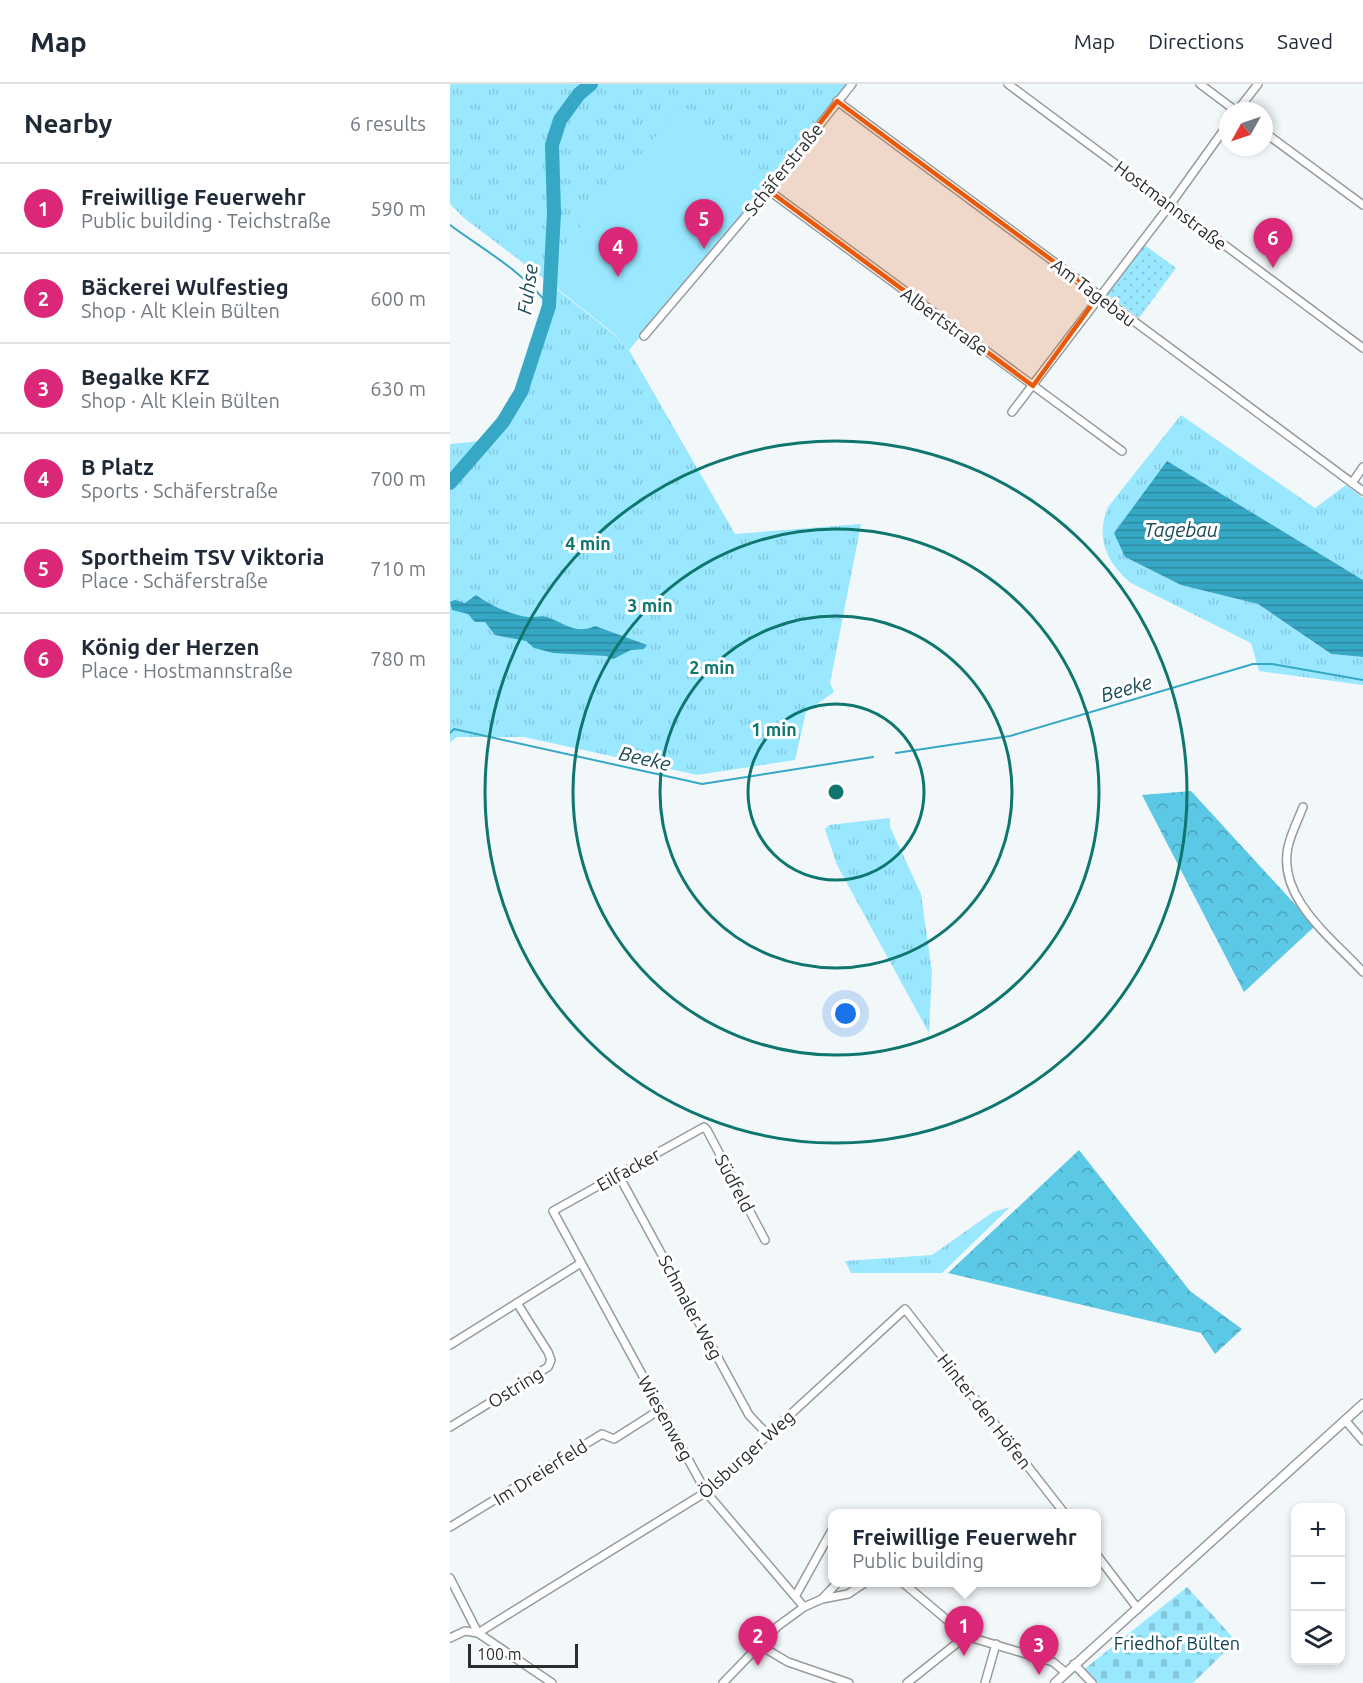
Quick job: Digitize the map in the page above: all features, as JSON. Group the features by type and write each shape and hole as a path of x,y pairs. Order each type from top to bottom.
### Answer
{"street":[{"name":"Schäferstraße","path":"644,336 768,190 852,84"},
{"name":"Hostmannstraße","path":"1008,84 1363,348"},
{"path":"1200,84 1225,102"},
{"path":"1244,102 1258,84"},
{"name":"Am Tagebau","path":"837,101 1363,491"},
{"path":"1012,412 1170,205 1219,137"},
{"path":"1273,139 1363,205"},
{"name":"Albertstraße","path":"768,190 1122,451"},
{"path":"1352,483 1363,467"},
{"path":"1303,807 1288,846 1288,881 1300,904 1363,972"},
{"name":"Eilfacker","path":"553,1211 704,1128"},
{"name":"Südfeld","path":"704,1128 765,1240"},
{"name":"Schmaler Weg","path":"618,1174 749,1415 768,1435"},
{"name":"Wiesenweg","path":"553,1211 706,1492 804,1607"},
{"path":"450,1345 581,1263"},
{"name":"Ostring","path":"450,1427 548,1367 551,1360 548,1352 517,1303"},
{"name":"Ölsburger Weg","path":"478,1633 706,1492 905,1309"},
{"name":"Hinter den Höfen","path":"905,1309 1061,1509"},
{"path":"1055,1683 1363,1404"},
{"name":"Im Dreierfeld","path":"450,1527 602,1434 614,1439 661,1409"},
{"path":"1345,1420 1363,1441"},
{"path":"796,1595 828,1537"},
{"path":"1101,1561 1138,1609"},
{"path":"450,1578 478,1633"},
{"path":"822,1599 833,1587"},
{"path":"723,1683 778,1626 804,1607 822,1599 848,1594 858,1587"},
{"path":"908,1587 966,1636 1053,1662 1065,1672"},
{"path":"450,1638 465,1631 478,1633 552,1683"},
{"path":"907,1683 966,1636"},
{"path":"985,1683 996,1644"},
{"path":"759,1645 788,1662 849,1683"},
{"path":"1074,1664 1092,1683"}],"highlighted area":[{"path":"837,101 1099,295 1033,386 768,190"}],"green space":[{"path":"450,84 847,84 766,189 677,112 558,254 555,287 464,218 450,204"},
{"path":"677,111 766,189 629,350 612,332 555,287 558,254"},
{"path":"1142,243 1176,268 1139,318 1105,293"},
{"path":"555,288 611,332 629,350 735,534 861,524 830,683 834,692 806,712 795,760 697,775 524,737 457,737 450,742 450,444 492,440 505,424 535,369 548,329"},
{"path":"1181,415 1315,508 1346,485 1363,498 1363,580 1244,508 1125,557 1181,585 1258,604 1330,654 1363,657 1363,685 1259,671 1251,643 1131,583 1115,567 1103,539 1104,518 1108,507"},
{"path":"1191,791 1315,926 1244,992 1142,795"},
{"path":"890,818 890,827 921,894 932,972 929,1033 837,865 825,829 829,825"},
{"path":"1079,1150 1190,1291 1242,1329 1215,1354 1201,1333 948,1273"},
{"path":"1010,1207 942,1273 851,1273 845,1261 932,1255 993,1212"},
{"name":"Friedhof Bülten","path":"1187,1587 1236,1641 1193,1683 1097,1683 1082,1671"}],"water":[{"name":"Tagebau","path":"1167,461 1363,580 1363,657 1331,654 1258,604 1181,585 1125,557 1114,533"},
{"path":"476,595 514,614 547,617 576,629 595,626 647,645 644,649 631,650 613,659 606,656 553,653 534,648 526,641 495,635 485,622 475,622 468,614 452,610 450,602 455,600 465,603"}],"waterway":[{"name":"Fuhse","path":"450,483 503,422 521,392 549,306 554,213 552,145 560,120 579,94 591,84"},
{"path":"450,225 516,272 549,306"},
{"name":"Beeke","path":"896,753 1010,736 1253,664 1272,664 1363,680"},
{"name":"Beeke","path":"450,733 454,729 702,784 873,757"}],"place":[{"name":"Sportheim TSV Viktoria","path":"704,249"},
{"name":"König der Herzen","path":"1273,268"},
{"name":"B Platz","path":"618,277"},
{"name":"Freiwillige Feuerwehr","path":"964,1656"},
{"name":"Bäckerei Wulfestieg","path":"758,1666"},
{"name":"Begalke KFZ","path":"1039,1675"}]}
